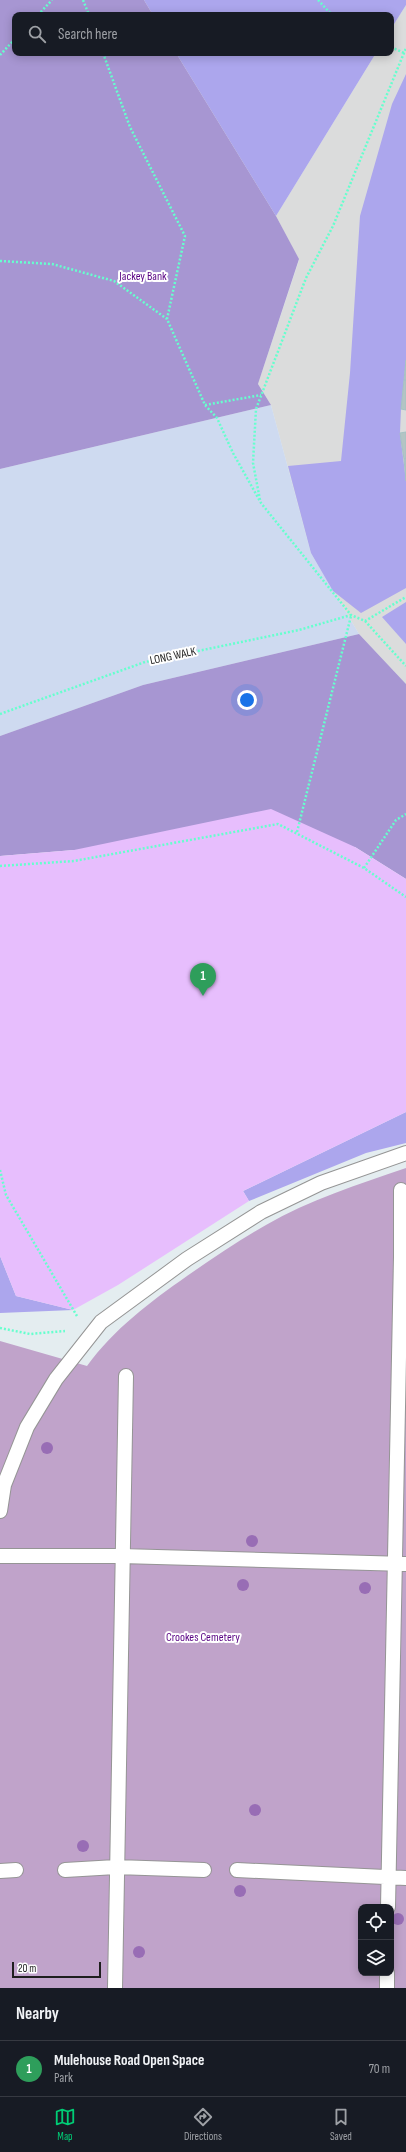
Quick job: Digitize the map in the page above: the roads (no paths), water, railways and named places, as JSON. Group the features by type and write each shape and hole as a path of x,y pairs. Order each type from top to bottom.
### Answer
{"lane":[{"path":"0,1511 4,1485 27,1427 56,1379 101,1322 187,1259 261,1212 322,1183 406,1153"},
{"path":"388,1904 400,1564 403,1257 402,1190"},
{"path":"115,1988 121,1556 126,1376"},
{"path":"0,1556 121,1556 400,1564"},
{"path":"65,1870 116,1867 204,1870"},
{"path":"0,1871 16,1870"},
{"path":"237,1870 406,1878"},
{"path":"387,1976 387,1988"}],"place":[{"name":"Mulehouse Road Open Space","path":"203,996"}],"park label":[{"name":"Jackey Bank","path":"143,276"},
{"name":"Crookes Cemetery","path":"203,1637"}]}
